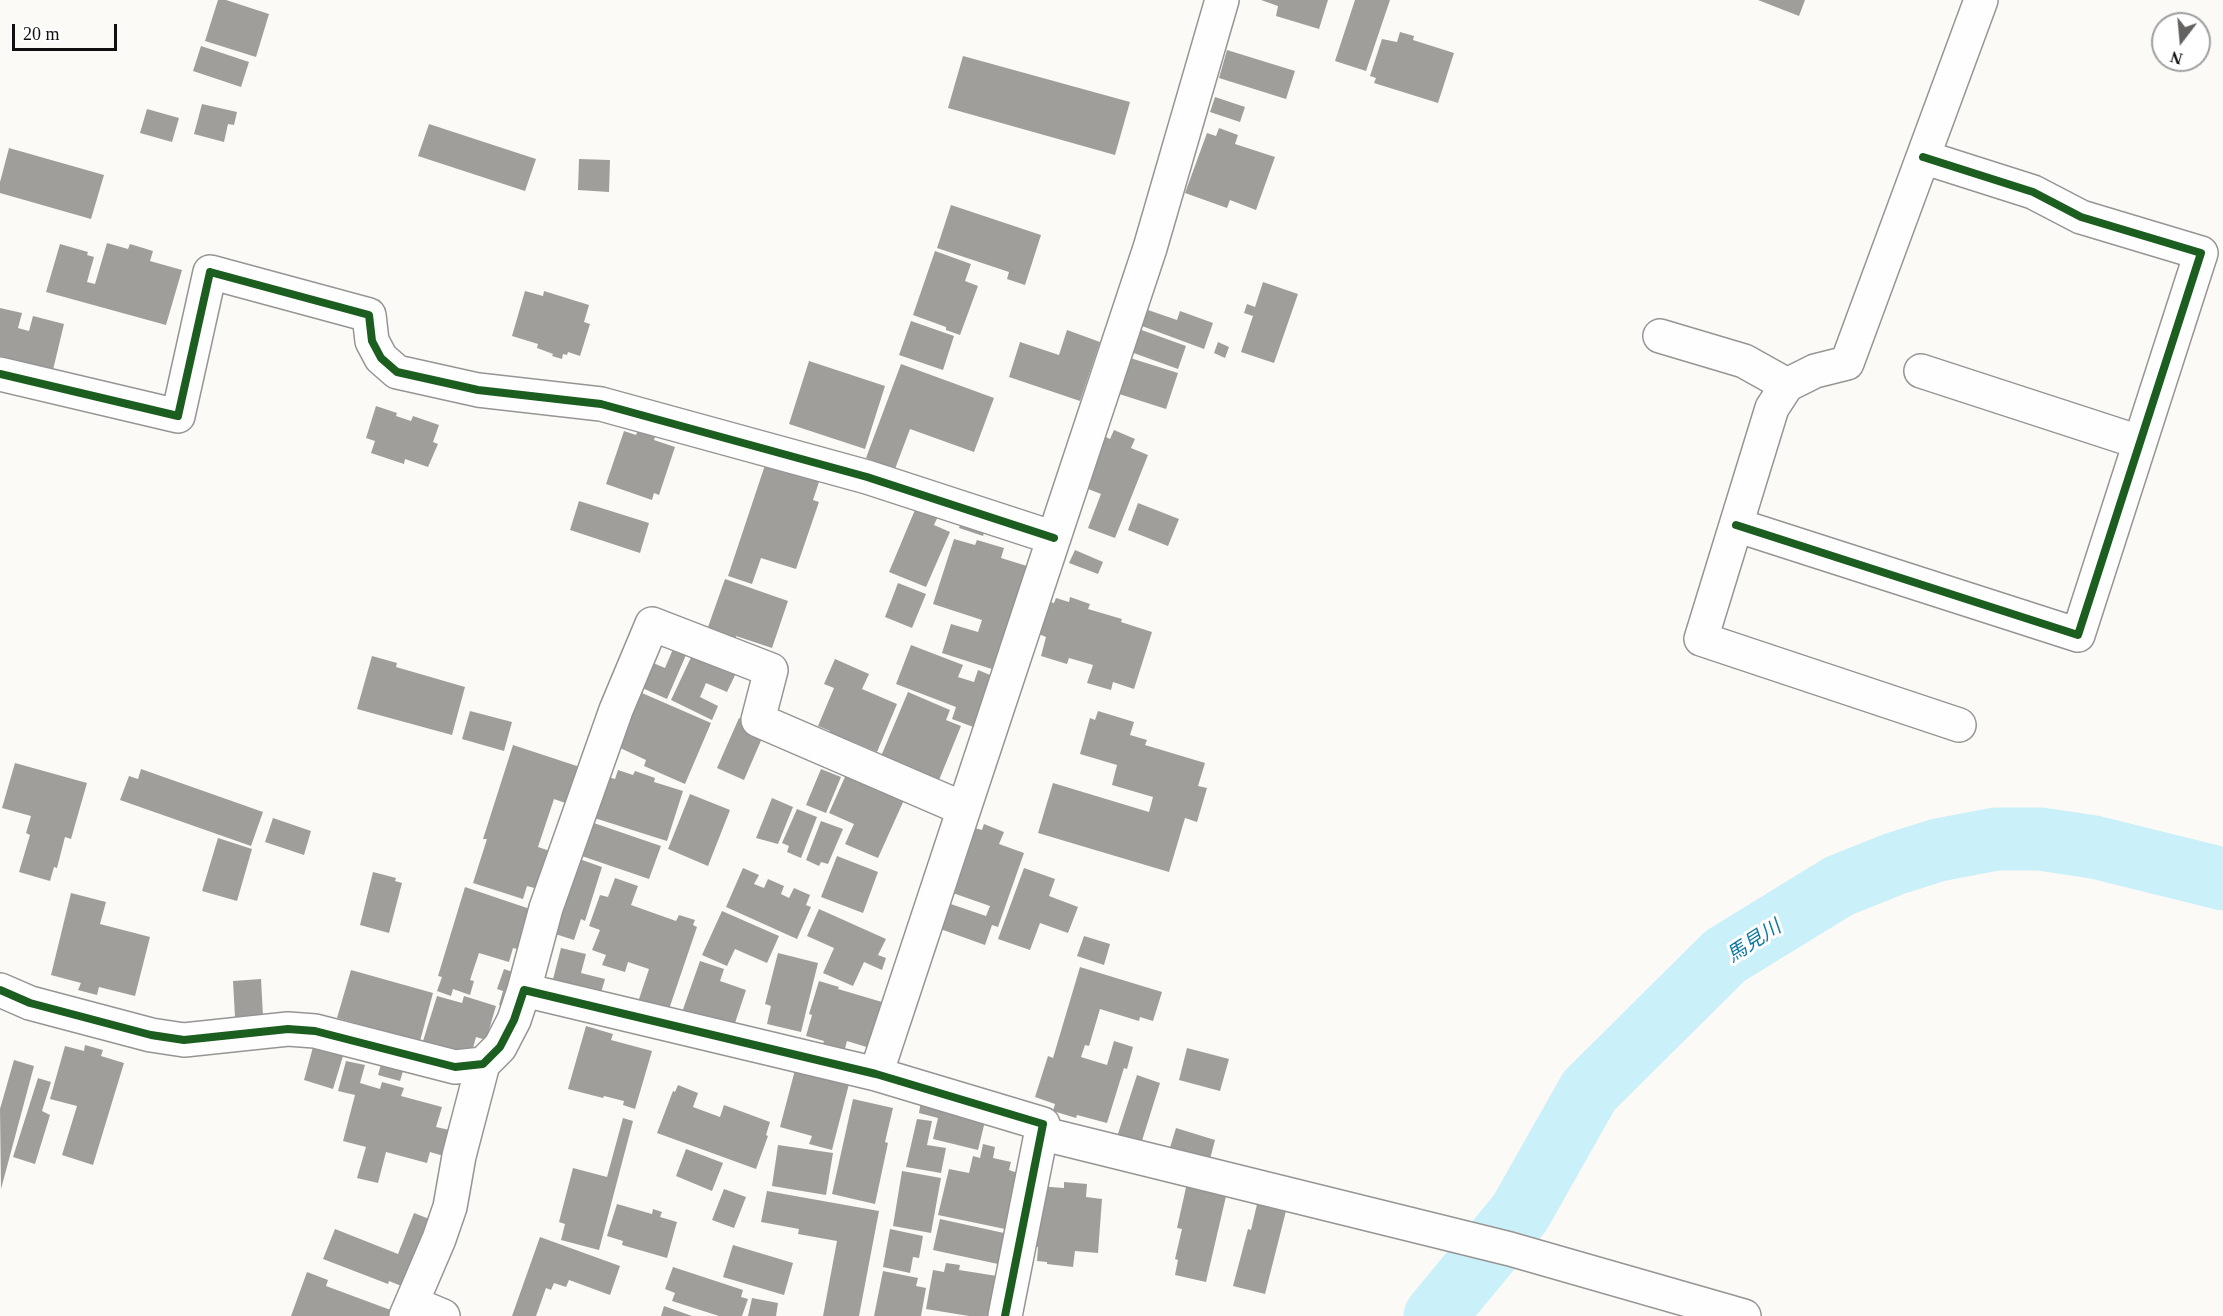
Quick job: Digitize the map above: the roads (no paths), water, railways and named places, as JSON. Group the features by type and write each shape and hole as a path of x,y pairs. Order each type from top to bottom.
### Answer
{"street":[{"path":"876,1074 1150,248 1222,0"},
{"path":"1959,724 1701,639 1772,408 1787,385 1815,371 1847,363 1982,0"},
{"path":"1736,525 2078,635 2200,253 2081,217 2033,192 1923,157"},
{"path":"0,374 178,416 210,272 370,328 381,358 397,372 478,390 601,405 867,477 1054,538"},
{"path":"1660,336 1744,361 1787,385"},
{"path":"1921,371 2139,442"},
{"path":"443,1316 409,1310 440,1239 450,1207 459,1156 483,1064 500,1047 510,1029 524,990 546,908 616,710 652,624 771,670 758,720 964,809"},
{"path":"0,990 30,1004 151,1035 184,1040 288,1029 315,1031 455,1067 483,1064"},
{"path":"524,990 876,1074 1043,1124 1005,1316"},
{"path":"1040,1133 1510,1249 1744,1316"}],"waterway":[{"name":"馬見川","path":"1435,1316 1520,1213 1589,1091 1725,956 1839,886 1894,864 1938,850 1996,839 2040,839 2094,847 2223,879"}]}
